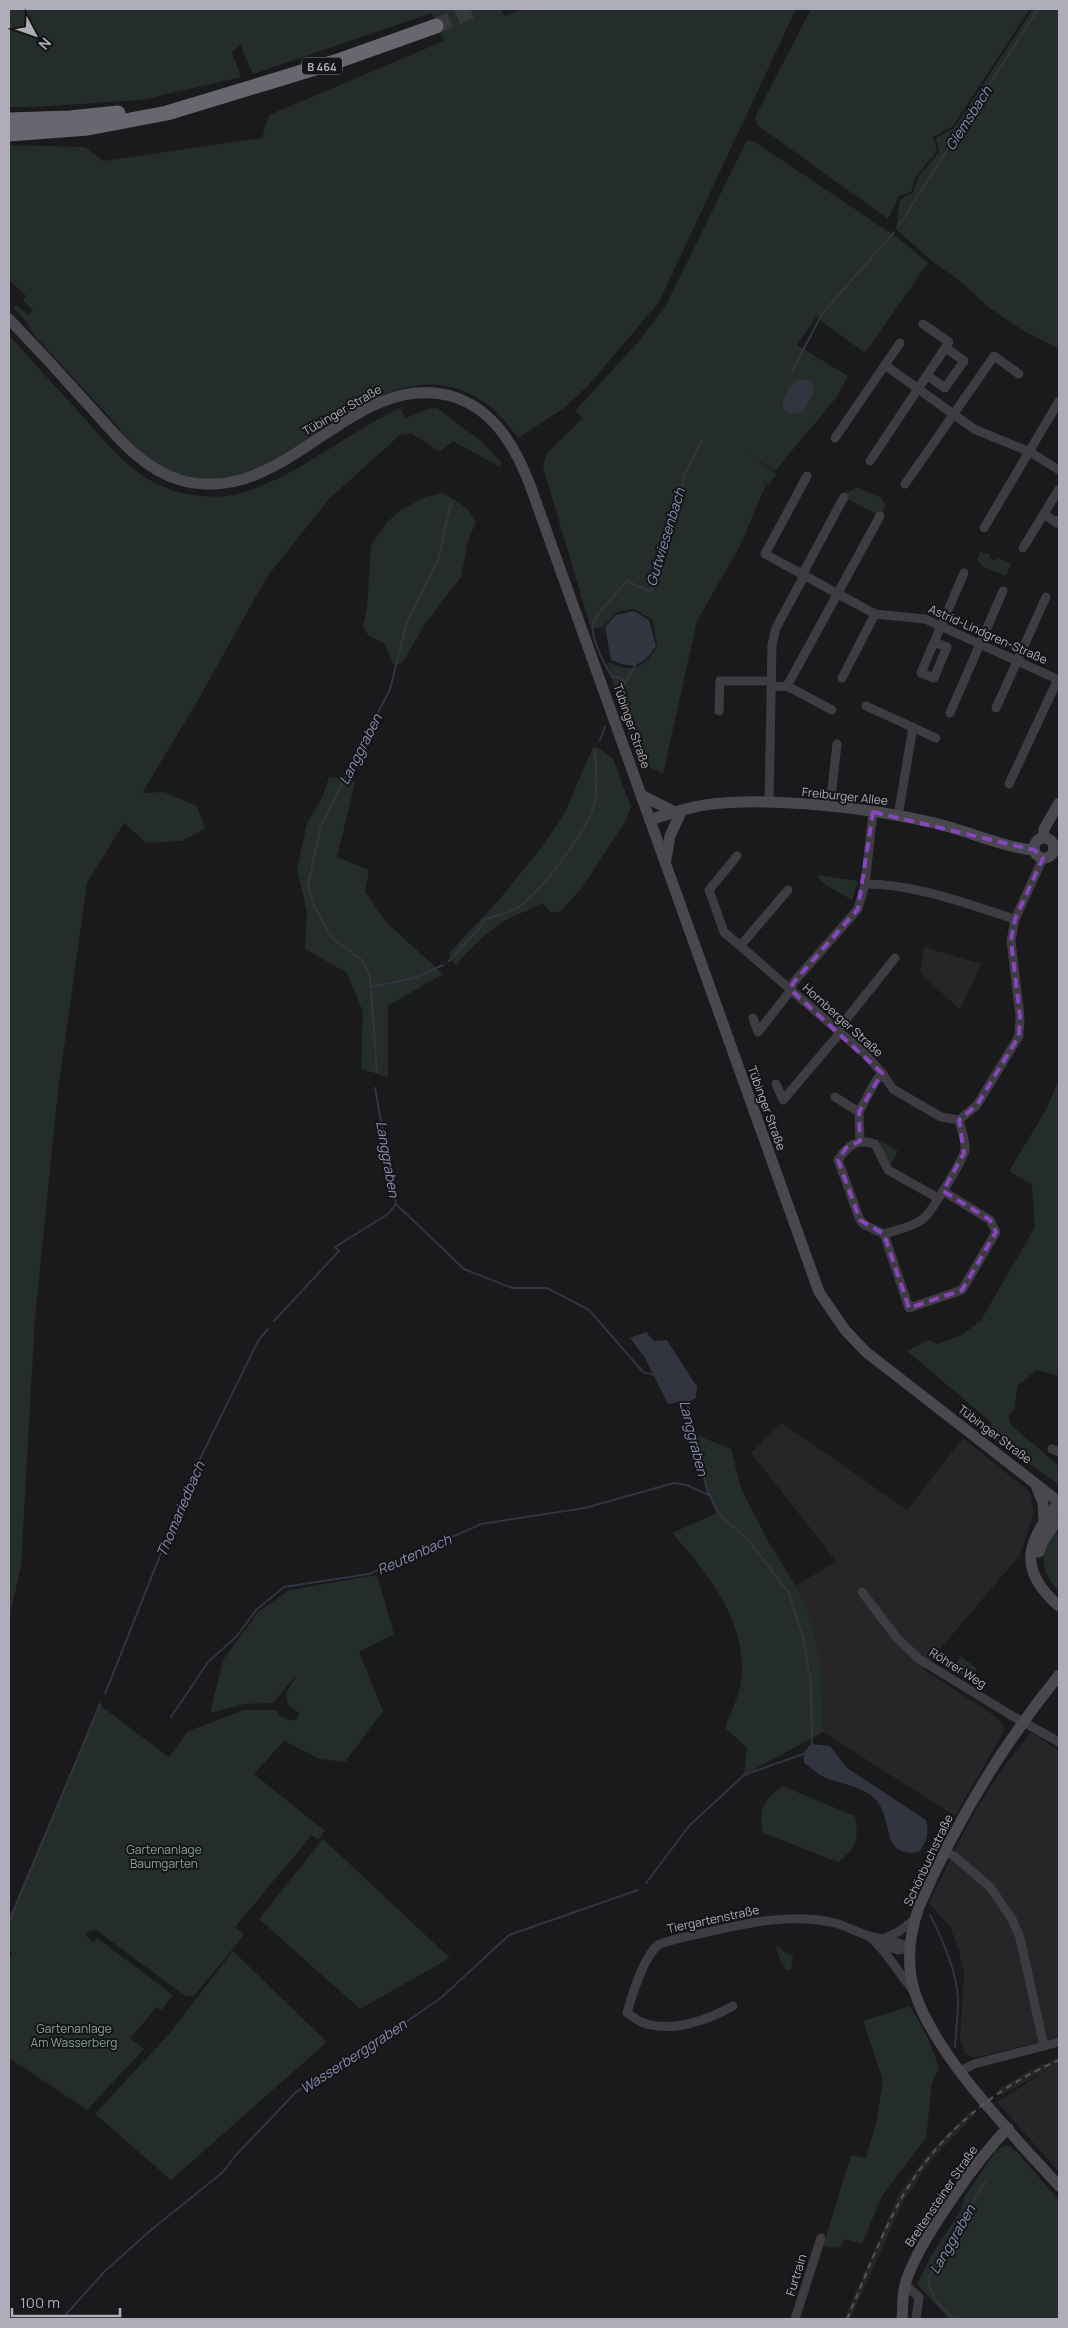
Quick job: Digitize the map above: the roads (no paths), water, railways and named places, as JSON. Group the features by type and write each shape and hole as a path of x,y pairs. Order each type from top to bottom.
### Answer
{"highway":[{"name":"B 464","path":"9,134 62,131 167,113 335,62 436,26"},
{"name":"B 464","path":"9,120 100,116 206,100"}],"main road":[{"name":"Tübinger Straße","path":"9,319 132,452 158,471 180,480 218,485 235,483 259,474 360,413 395,397 429,392 477,406 489,416 502,432 523,468 666,860 811,1273 830,1311 866,1352 1059,1502"},
{"path":"641,794 679,811 670,836 666,860"},
{"name":"Freiburger Allee","path":"650,820 679,811 730,803 769,803 830,807 873,812 934,823 1034,850 1039,857 1043,858"},
{"path":"1043,838 1044,829 1059,803"},
{"path":"1034,850 1036,842 1043,838 1052,841 1057,850 1052,855 1043,858"},
{"path":"1034,1481 1043,1503 1046,1527 1039,1550 1038,1565 1044,1581 1059,1596"},
{"path":"1059,1502 1046,1527 1033,1544 1031,1567 1038,1586 1059,1606"},
{"path":"1046,1527 1059,1518"},
{"path":"1046,1527 1059,1526"},
{"name":"Schönbuchstraße","path":"1059,1675 1024,1722 970,1804 945,1852 914,1920 910,1948 915,1992 928,2022 961,2071 1059,2186"},
{"name":"Breitensteiner Straße","path":"902,2319 905,2285 918,2254 991,2146 1008,2128"}],"street":[{"path":"870,461 950,342 923,324"},
{"path":"835,438 900,343"},
{"path":"928,376 946,388 964,361 946,348"},
{"path":"905,484 994,356 1020,374"},
{"path":"885,365 920,388 974,429 1030,452 1059,470"},
{"path":"984,528 1059,401"},
{"name":"Astrid-Lindgren-Straße","path":"807,476 765,554 875,614 916,617 1058,677"},
{"path":"1023,548 1059,489"},
{"path":"769,803 772,645 776,628 844,497"},
{"path":"1044,514 1057,523 1059,520"},
{"path":"788,686 880,516"},
{"path":"934,642 964,573"},
{"path":"950,713 1003,591"},
{"path":"996,708 1046,597"},
{"path":"842,678 875,614"},
{"path":"1009,784 1058,677"},
{"path":"719,712 720,681 788,686 832,710"},
{"path":"866,706 936,738"},
{"path":"898,816 913,728"},
{"path":"830,807 837,744"},
{"path":"753,1018 758,1032 792,990 793,983 858,909 865,884 873,812"},
{"name":"Hornberger Straße","path":"737,856 708,890 724,932 864,1053 893,1089 941,1117 959,1120"},
{"path":"884,1234 909,1308 962,1290 996,1232 990,1220 941,1195 888,1170 875,1144 860,1141 846,1148 838,1160 860,1220 865,1225 884,1234 922,1221 941,1195 964,1153 965,1145 959,1120 977,1105 1019,1036 1020,1016 1011,941 1015,919 1043,858"},
{"path":"865,884 886,884 932,894 1015,919"},
{"path":"741,945 788,890"},
{"path":"776,1084 783,1100 839,1032 895,958"},
{"path":"860,1141 859,1112 882,1073"},
{"path":"835,1097 859,1112"},
{"name":"Röhrer Weg","path":"862,1592 897,1638 920,1659 1059,1742"},
{"path":"945,1852 954,1856 990,1887 1012,1918 1020,1938 1044,2046"},
{"name":"Tiergartenstraße","path":"732,2006 696,2022 664,2027 643,2023 627,2012 647,1961 662,1943 766,1921 800,1919 834,1922 881,1940 898,1950 910,1948"},
{"path":"881,1940 898,1932 914,1920"},
{"name":"Tiergartenstraße","path":"881,1940 915,1992"},
{"path":"961,2071 974,2064 1059,2042"},
{"name":"Furtrain","path":"795,2319 821,2238"},
{"path":"905,2285 918,2297 916,2319"}],"water":[{"path":"800,379 810,381 814,388 803,412 790,414 782,407 784,399 790,387"},
{"path":"634,611 649,620 656,646 642,662 625,665 611,660 605,627 616,615"},
{"path":"646,1332 654,1341 667,1340 697,1387 696,1398 690,1401 668,1404 645,1358 630,1338"},
{"path":"811,1744 830,1746 847,1768 926,1820 927,1837 919,1852 907,1852 898,1849 890,1836 881,1808 871,1795 820,1775 804,1763 804,1752"}],"waterway":[{"name":"Glemsbach","path":"898,227 1038,9"},
{"name":"Glemsbach","path":"792,371 822,314 894,232"},
{"name":"Gutwiesenbach","path":"616,696 625,683 620,677 612,677 602,658 593,634 594,621 627,581 651,592 686,471 702,440"},
{"name":"Langgraben","path":"377,1072 370,977 362,960 332,938 315,908 308,886 321,825 390,689 407,622 438,561 451,502"},
{"path":"625,683 636,664"},
{"name":"Gutwiesenbach","path":"600,740 605,727"},
{"name":"Gutwiesenbach","path":"449,961 481,926 484,920 519,907 564,858 584,827 595,801 597,782 595,751"},
{"name":"Gutwiesenbach","path":"371,987 414,978 443,965"},
{"name":"Langgraben","path":"375,1088 396,1204 464,1269 512,1288 547,1288 589,1310 643,1372 655,1375"},
{"name":"Thomariedbach","path":"274,1321 339,1251 335,1247 388,1214 396,1204"},
{"name":"Thomariedbach","path":"105,1694 192,1475 258,1341 268,1329"},
{"name":"Langgraben","path":"686,1399 696,1435 706,1487 718,1513 748,1540 789,1593 803,1637 811,1682 812,1746"},
{"name":"Reutenbach","path":"171,1717 208,1662 237,1636 256,1610 284,1587 369,1574 481,1524 585,1508 674,1483 686,1485 709,1495"},
{"name":"Thomariedbach","path":"9,1922 100,1704"},
{"name":"Wasserberggraben","path":"646,1883 689,1826 744,1775 806,1753"},
{"name":"Wasserberggraben","path":"62,2319 104,2272 151,2230 223,2172 236,2155 296,2092 386,2036 442,1997 509,1935 638,1890"},
{"name":"Langgraben","path":"930,1915 944,1945 955,1978 958,2000 955,2047"},
{"name":"Langgraben","path":"955,2319 936,2301 930,2289 929,2277 985,2182"}],"tunnel":[{"path":"436,26 476,9"}],"railway":[{"path":"847,2319 892,2215 914,2178 930,2156 948,2136 988,2100 1034,2072 1059,2060"}],"park label":[{"name":"Gartenanlage Baumgarten","path":"164,1856"},
{"name":"Gartenanlage Am Wasserberg","path":"74,2035"}]}
